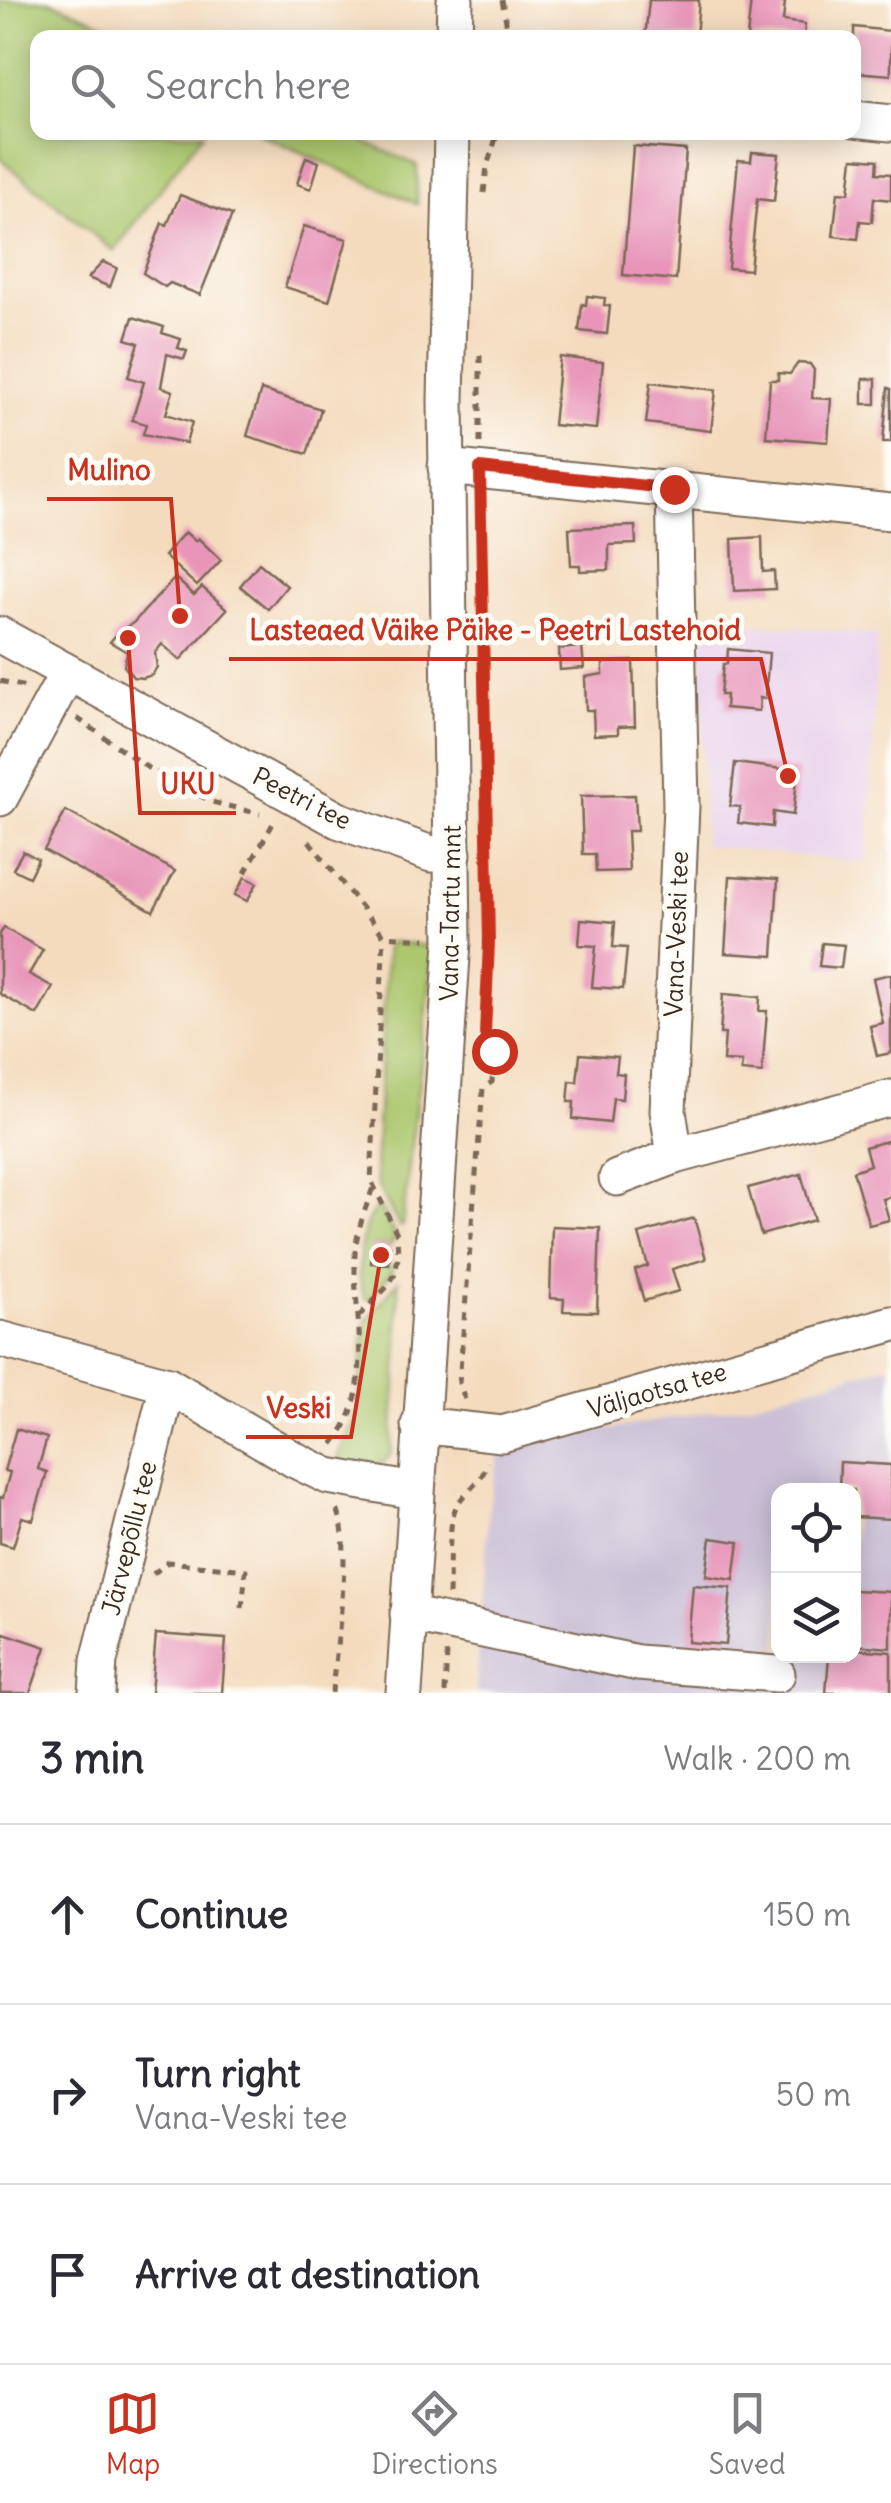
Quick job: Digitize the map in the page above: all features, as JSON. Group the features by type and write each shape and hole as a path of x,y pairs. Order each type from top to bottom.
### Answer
{"street":[{"path":"454,30 455,0"},
{"path":"861,120 891,122"},
{"name":"Vana-Tartu mnt","path":"404,1693 414,1491 452,950 463,468 452,140"},
{"path":"463,468 891,512"},
{"name":"Vana-Veski tee","path":"674,489 681,806 668,1111 675,1156"},
{"name":"Peetri tee","path":"0,635 61,686 338,820 431,854 453,854"},
{"path":"0,798 61,686"},
{"path":"431,1257 462,1121 465,1086 469,1022 452,950"},
{"path":"420,1425 408,1332 419,1154 443,1077"},
{"path":"617,1178 675,1156 891,1098"},
{"name":"Väljaotsa tee","path":"420,1425 502,1434 891,1324"},
{"path":"0,1339 168,1385 328,1476 414,1491"},
{"name":"Järvepõllu tee","path":"97,1693 99,1660 168,1385"},
{"path":"408,1614 638,1663 777,1674"}],"path":[{"path":"502,0 508,30"},
{"path":"483,200 495,140"},
{"path":"463,468 480,336"},
{"path":"471,1406 459,1384 482,1088 492,1082 494,1051 485,1034 489,942 481,547"},
{"path":"0,681 38,689 61,686 90,730 152,770 212,802 286,825"},
{"path":"246,873 274,820"},
{"path":"299,834 312,842 384,936 371,1180 396,1234 398,1257 388,1286 360,1316"},
{"path":"384,936 452,950 489,942"},
{"path":"332,1693 343,1564 339,1513 324,1494 331,1447 348,1425 356,1403 360,1316 355,1252 373,1187"},
{"path":"448,1608 453,1519 457,1506 487,1469 488,1458"},
{"path":"146,1580 168,1562 246,1570 242,1608"},
{"path":"444,1693 448,1637"}],"shaded area":[{"path":"701,620 878,635 867,863 704,845"},
{"path":"891,1365 891,1693 476,1693 489,1507 500,1449 741,1406"}],"green space":[{"path":"0,0 49,0 117,30 30,30 30,140 198,140 114,251 0,159"},
{"path":"274,140 360,140 417,165 417,204"},
{"path":"390,942 430,946 434,950 402,1226 377,1185 375,1170"},
{"path":"376,1208 380,1208 396,1237 390,1246 373,1245 371,1263 389,1264 392,1271 372,1298 366,1300 360,1278 360,1253"},
{"path":"398,1281 398,1357 391,1454 382,1464 338,1464 358,1411 365,1323"}],"building":[{"path":"649,0 699,0 697,30 646,30"},
{"path":"751,0 785,2 783,21 805,24 805,30 748,30"},
{"path":"854,27 891,31 891,75 861,73 861,30"},
{"path":"633,146 686,150 676,280 623,275"},
{"path":"752,152 779,154 774,201 757,199 750,270 728,268 738,160 751,161"},
{"path":"306,157 319,162 311,189 297,184"},
{"path":"853,158 878,160 877,173 891,174 891,200 874,198 872,222 860,221 858,239 833,236 838,192 849,193"},
{"path":"180,195 232,215 200,295 170,283 165,287 143,273 162,223 167,225"},
{"path":"304,226 347,239 329,301 285,287"},
{"path":"103,262 117,268 110,287 88,278"},
{"path":"587,296 605,298 604,305 610,306 607,334 579,331 582,304 586,305"},
{"path":"133,317 164,327 162,333 181,339 178,348 187,351 184,359 167,354 161,387 173,391 166,414 192,422 186,443 143,434 146,424 132,420 144,382 128,377 139,343 126,339"},
{"path":"560,357 603,362 596,429 553,425"},
{"path":"798,363 810,364 814,370 812,398 831,399 828,442 766,437 770,380 778,380 778,373 790,374"},
{"path":"863,379 876,379 876,404 863,404"},
{"path":"651,382 716,390 711,431 646,423"},
{"path":"888,388 891,442 883,442"},
{"path":"261,390 321,409 307,454 247,436"},
{"path":"635,526 636,544 609,545 609,570 580,571 580,565 571,565 569,528"},
{"path":"185,532 195,541 198,538 221,560 197,586 164,556"},
{"path":"762,537 763,572 774,571 775,589 734,591 732,539"},
{"path":"259,563 287,586 268,609 240,586"},
{"path":"175,578 194,595 202,587 227,609 180,660 162,644 155,653 157,667 152,675 133,677 124,666 127,652 110,642"},
{"path":"582,647 584,668 560,670 559,649"},
{"path":"728,649 769,653 765,699 760,698 759,711 725,708 726,695 720,695"},
{"path":"633,661 635,726 618,727 618,734 594,735 593,710 586,710 585,677 603,674 603,663"},
{"path":"735,763 798,771 793,815 773,812 772,827 738,823 740,807 730,806"},
{"path":"635,795 637,831 627,831 629,871 596,872 595,854 583,854 581,796"},
{"path":"66,811 175,871 153,911 44,850"},
{"path":"23,851 38,859 29,877 13,869"},
{"path":"730,876 778,879 773,956 725,953"},
{"path":"245,877 257,883 247,901 235,895"},
{"path":"581,919 615,922 613,947 627,948 623,989 592,987 596,946 579,945"},
{"path":"4,928 43,950 29,974 53,987 37,1015 0,994 0,934"},
{"path":"822,943 844,945 841,968 819,966"},
{"path":"891,974 891,1053 877,1056 870,1026 883,1023 873,978"},
{"path":"723,994 760,997 759,1011 767,1011 762,1073 741,1071 742,1062 723,1061"},
{"path":"580,1054 618,1057 616,1073 624,1074 622,1099 613,1098 610,1123 573,1119 574,1102 568,1102 570,1081 577,1082"},
{"path":"891,1140 891,1197 883,1199 889,1220 869,1225 853,1171 870,1165 865,1147"},
{"path":"801,1174 814,1220 761,1235 748,1188"},
{"path":"694,1218 706,1259 672,1269 679,1291 644,1301 635,1270 648,1266 639,1234"},
{"path":"552,1226 600,1228 597,1312 563,1311 564,1299 550,1298"},
{"path":"372,1245 390,1246 389,1264 371,1263"},
{"path":"16,1429 47,1438 38,1469 47,1472 33,1520 22,1517 13,1547 0,1543 0,1497 3,1498 10,1472 4,1471"},
{"path":"840,1462 891,1465 891,1519 861,1517 861,1483 839,1483"},
{"path":"711,1538 739,1542 734,1580 706,1576"},
{"path":"693,1585 731,1588 726,1645 688,1642"},
{"path":"861,1590 891,1592 891,1648 861,1646"},
{"path":"4,1633 46,1647 30,1693 0,1693"},
{"path":"156,1634 226,1639 222,1693 151,1693"},
{"path":"861,1650 891,1652 891,1693 826,1693 828,1663 861,1663"}],"place":[{"name":"Mulino","path":"180,616"},
{"name":"UKU","path":"128,638"},
{"name":"Lasteaed Väike Päike - Peetri Lastehoid","path":"788,776"},
{"name":"Veski","path":"381,1255"}],"route":[{"path":"494,1051 485,1034 489,942 480,468 674,489"}]}
